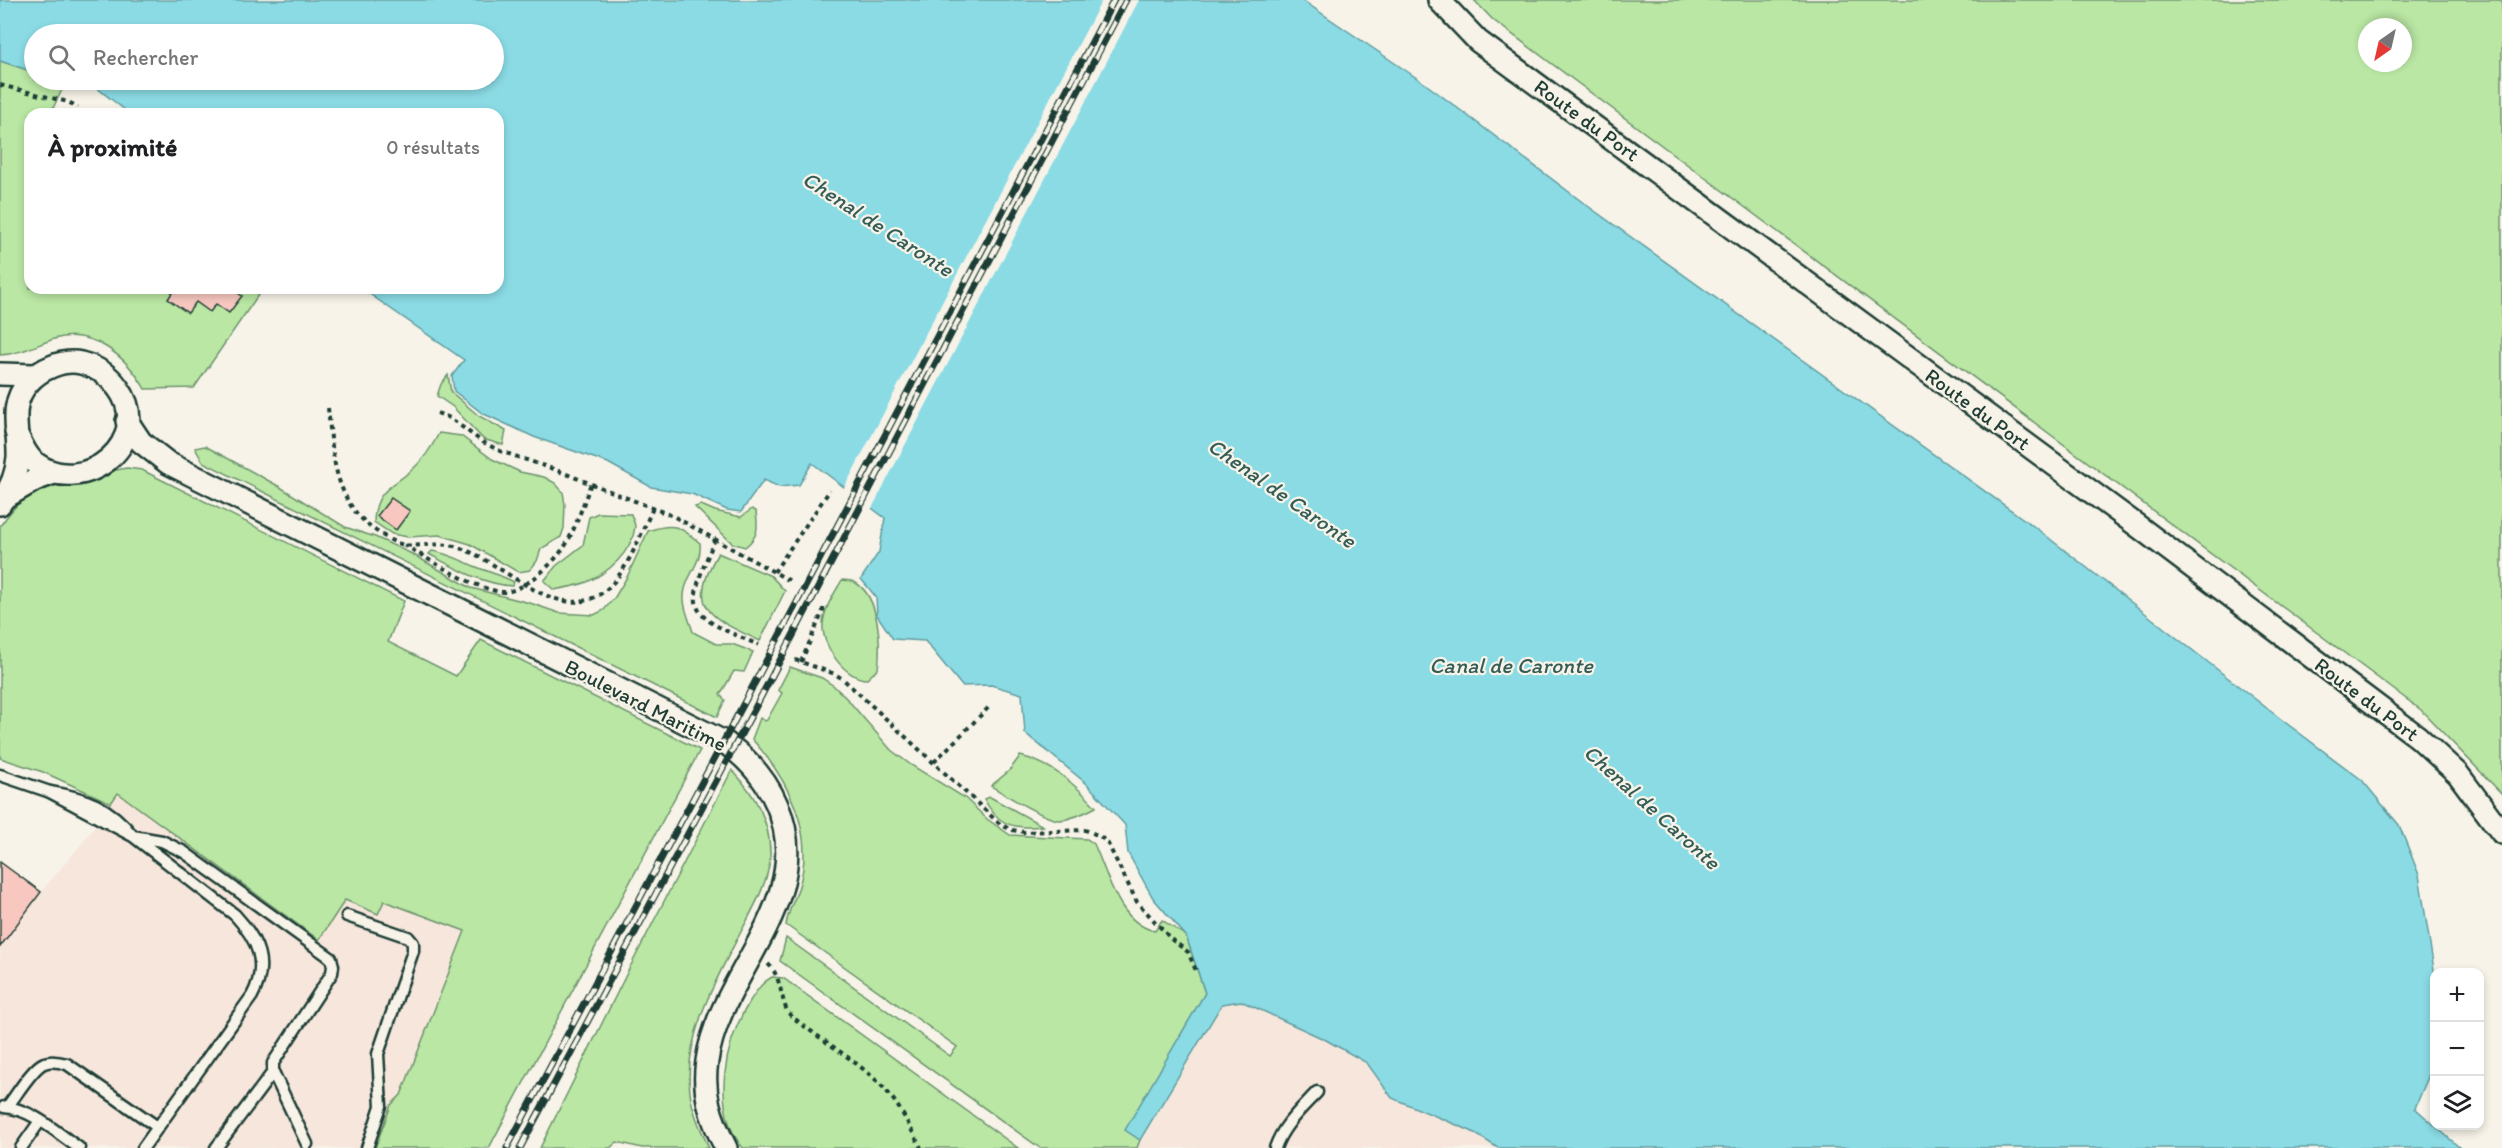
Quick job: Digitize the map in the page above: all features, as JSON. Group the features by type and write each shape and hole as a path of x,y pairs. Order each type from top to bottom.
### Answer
{"street":[{"name":"Route du Port","path":"1439,0 1478,41 2125,517 2418,737 2458,774 2502,833"},
{"path":"2,501 15,471 18,457 10,415 19,396 35,375 57,364 78,363 95,367 111,379 121,392 127,408 127,422 122,445 106,464 80,475 54,473 35,463 26,453 10,415"},
{"path":"0,374 35,375"},
{"name":"Boulevard Maritime","path":"127,422 141,441 168,464 726,743 759,773 783,819 787,866 781,892 711,1040 707,1061 708,1106 726,1148"},
{"name":"Boulevard Maritime","path":"106,464 134,457 168,464"},
{"path":"2,501 35,480 54,473"}],"lane":[{"path":"0,775 50,792 91,802 106,810 121,821 133,836 235,915 253,939 260,954 261,969 252,996 156,1126 146,1146"},
{"path":"133,836 162,841 201,863 331,958 332,973 276,1054 273,1072 216,1148"},
{"path":"217,901 230,884"},
{"path":"347,916 408,937 413,943 413,951 378,1054 381,1106 367,1148"},
{"path":"78,1148 29,1114 4,1107 37,1068 44,1063 55,1061 68,1064 156,1126"},
{"path":"273,1072 307,1144"},
{"path":"1275,1148 1279,1137 1290,1122 1317,1092"},
{"path":"21,1148 40,1121"}],"path":[{"path":"0,85 68,102 78,107"},
{"path":"328,408 333,459 345,496 361,518 386,537 478,584 503,592 516,591 527,584 563,551 591,483"},
{"path":"437,413 450,418 481,441 500,451 591,483 673,516 792,582"},
{"path":"774,572 830,490"},
{"path":"403,544 453,546 468,551 548,596 570,603 591,599 608,590 620,574 653,508"},
{"path":"715,539 698,579 695,599 698,610 716,627 759,645"},
{"path":"801,662 823,610 823,604"},
{"path":"795,660 844,680 1001,825 1024,832 1085,830 1100,836 1108,844 1137,902 1156,924 1188,952 1197,973"},
{"path":"934,762 991,705"},
{"path":"753,952 777,975 782,1000 788,1013 859,1065 883,1086 903,1114 921,1148"}],"shaded area":[{"path":"118,793 319,940 345,900 377,914 383,901 465,931 401,1096 391,1105 375,1148 0,1148 0,862 41,892 83,842"},
{"path":"1241,1001 1326,1040 1367,1063 1392,1098 1471,1131 1498,1148 1137,1148 1222,1004"}],"green space":[{"path":"1474,0 2502,0 2502,794 2421,710 1493,20"},
{"path":"0,61 24,69 24,90 62,90 53,108 24,108 24,294 259,294 194,388 145,389 129,366 118,356 95,341 82,337 68,336 54,339 21,351 0,355"},
{"path":"448,375 451,392 479,416 506,431 503,445 483,439 453,407 437,396 441,384"},
{"path":"439,433 461,436 492,459 520,472 544,477 555,483 563,492 564,528 561,537 541,549 537,561 530,570 518,572 470,544 440,535 408,537 392,534 374,522 375,511 382,495 418,464"},
{"path":"205,446 280,487 345,527 375,537 412,554 471,588 559,613 594,615 604,610 627,577 648,531 671,526 682,529 700,543 699,556 684,595 686,611 693,632 716,644 732,644 753,652 744,672 734,671 720,695 725,700 717,717 203,462 195,448"},
{"path":"127,468 142,470 404,601 388,642 456,676 481,640 700,750 489,1148 375,1148 391,1105 401,1095 465,931 384,901 378,914 345,900 319,940 118,793 111,803 43,772 0,758 0,526 21,501 41,488 77,482"},
{"path":"701,505 741,517 752,509 756,511 757,527 753,539 745,547 732,543 695,507"},
{"path":"598,513 631,514 635,527 629,545 611,567 595,578 579,585 554,590 544,581 556,566 583,545 589,517"},
{"path":"432,551 443,553 514,582 512,586 479,579 429,554"},
{"path":"718,553 771,576 785,591 760,641 717,618 709,610 704,600 708,572"},
{"path":"842,580 855,582 864,590 874,610 879,635 878,669 867,679 843,667 830,651 823,632 825,612"},
{"path":"790,667 822,678 834,686 891,750 965,798 987,819 1010,835 1087,839 1094,844 1116,896 1132,918 1142,926 1155,931 1162,920 1186,936 1205,993 1126,1130 1140,1140 1137,1148 1040,1148 780,961 786,938 950,1056 957,1047 786,925 803,866 804,846 801,826 787,788 765,754 752,739 760,718 767,720 782,693 778,690"},
{"path":"1020,756 1052,769 1080,790 1096,807 1070,818 1054,819 1025,806 991,786 1009,771"},
{"path":"732,770 748,789 760,809 768,832 770,856 767,875 760,894 713,986 697,1028 692,1049 689,1071 691,1099 709,1148 642,1148 617,1142 610,1148 540,1148 629,969"},
{"path":"990,797 1043,826 1024,827 1002,821 984,799"},
{"path":"772,977 783,978 1018,1148 743,1148 733,1132 727,1114 724,1094 728,1055 741,1017 750,1001 762,985"}],"water":[{"name":"Canal de Caronte","path":"0,0 1302,0 1427,85 1585,204 2036,528 2362,780 2399,825 2419,875 2434,968 2430,968 2430,1072 2415,1108 2430,1121 2430,1130 2440,1130 2460,1148 1498,1148 1471,1131 1392,1098 1367,1063 1326,1040 1241,1001 1222,1004 1140,1140 1125,1130 1205,993 1186,936 1153,898 1128,853 1125,825 1087,784 1025,733 1022,694 991,685 962,686 925,641 893,639 877,615 876,597 861,579 879,552 885,518 812,463 799,485 779,487 764,480 741,512 727,510 692,494 651,487 608,463 534,437 482,413 454,391 452,376 464,360 370,294 504,294 504,108 122,108 100,90 504,90 504,24 24,24 24,69 0,61"}],"pier":[{"path":"1102,0 1139,0 871,510 843,490"}],"building":[{"path":"171,294 240,294 242,296 229,313 216,304 210,312 196,302 188,313 168,299"},
{"path":"391,498 410,511 396,530 377,516"},
{"path":"0,862 41,892 0,947"}],"railway":[{"path":"507,1148 1114,0"},
{"path":"520,1148 755,708 1126,0"}],"water label":[{"name":"Chenal de Caronte","path":"878,224"},
{"name":"Chenal de Caronte","path":"1282,493"},
{"name":"Chenal de Caronte","path":"1652,807"}]}
